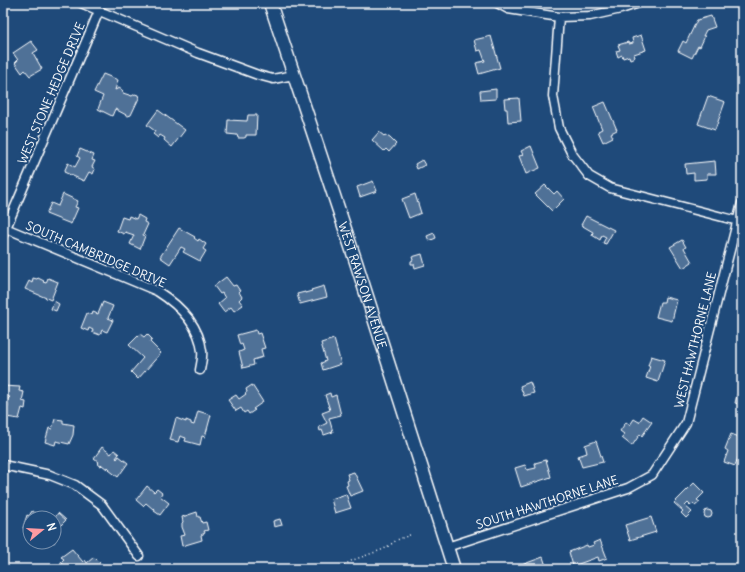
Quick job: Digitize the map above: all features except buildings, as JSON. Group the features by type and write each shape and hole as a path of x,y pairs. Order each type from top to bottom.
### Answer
{"main road":[{"name":"WEST RAWSON AVENUE","path":"270,3 454,569"}],"street":[{"path":"81,3 198,53 258,75 273,79 294,75"},
{"path":"497,3 508,9 560,17 590,16 639,3"},
{"name":"WEST STONE HEDGE DRIVE","path":"4,230 99,11"},
{"path":"560,17 553,96 559,128 572,154 589,176 610,188 738,221"},
{"name":"WEST HAWTHORNE LANE","path":"652,475 686,423 742,203"},
{"name":"SOUTH CAMBRIDGE DRIVE","path":"4,230 157,291 167,298 187,316 199,334 202,353 200,370"},
{"path":"3,465 50,475 75,485 102,505 139,556"},
{"name":"SOUTH HAWTHORNE LANE","path":"447,547 628,488 652,475"}],"path":[{"path":"337,569 353,560 384,549 397,540 412,534"}]}
